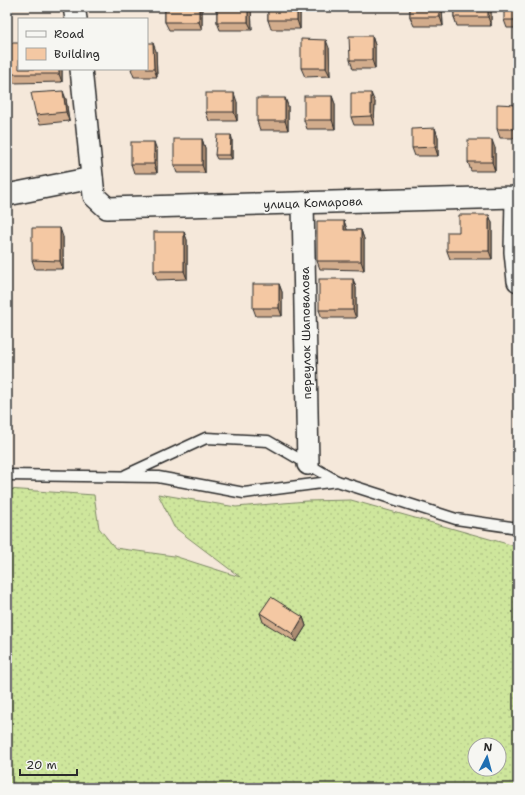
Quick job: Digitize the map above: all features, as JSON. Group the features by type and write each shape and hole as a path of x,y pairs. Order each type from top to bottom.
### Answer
{"street":[{"path":"74,7 76,18"},
{"path":"7,196 92,178 81,70"},
{"name":"улица Комарова","path":"92,178 94,196 107,208 517,197"},
{"path":"517,197 515,252 518,281"},
{"name":"переулок Шаповалова","path":"303,203 308,464"}],"lane":[{"path":"122,477 206,438 268,441 337,481 456,519 518,528"},
{"path":"7,475 158,477 244,493 337,481"}],"green space":[{"path":"7,489 94,495 99,528 115,548 174,556 240,577 174,527 158,494 236,507 307,501 351,500 518,547 518,788 7,788"}],"building":[{"path":"165,7 199,7 199,22 165,22"},
{"path":"217,7 248,7 248,22 217,22"},
{"path":"268,7 297,7 297,20 268,20"},
{"path":"410,7 439,7 440,17 410,17"},
{"path":"454,7 488,7 488,17 454,17"},
{"path":"504,7 518,7 518,20 504,20"},
{"path":"349,36 372,36 372,60 350,60"},
{"path":"301,39 326,40 326,68 301,68"},
{"path":"8,43 18,43 18,70 59,70 59,74 8,74"},
{"path":"148,43 153,43 154,69 148,69"},
{"path":"63,91 66,112 36,115 31,93"},
{"path":"206,93 234,93 234,112 206,112"},
{"path":"351,93 371,93 371,116 351,117"},
{"path":"304,96 332,96 332,120 304,120"},
{"path":"257,98 285,98 285,121 257,121"},
{"path":"497,104 517,105 517,129 497,129"},
{"path":"435,128 435,147 412,148 412,129"},
{"path":"217,135 231,135 230,155 215,155"},
{"path":"174,139 202,139 202,165 174,165"},
{"path":"468,140 492,140 492,162 468,162"},
{"path":"131,142 154,142 154,164 131,164"},
{"path":"459,215 489,215 489,251 447,251 447,232 459,232"},
{"path":"317,221 344,221 344,230 361,230 361,261 317,261"},
{"path":"32,228 60,228 60,261 32,260"},
{"path":"154,232 184,232 184,271 154,271"},
{"path":"319,279 353,279 353,310 319,310"},
{"path":"253,284 279,284 279,308 253,308"},
{"path":"271,597 303,617 293,634 260,613"}]}
